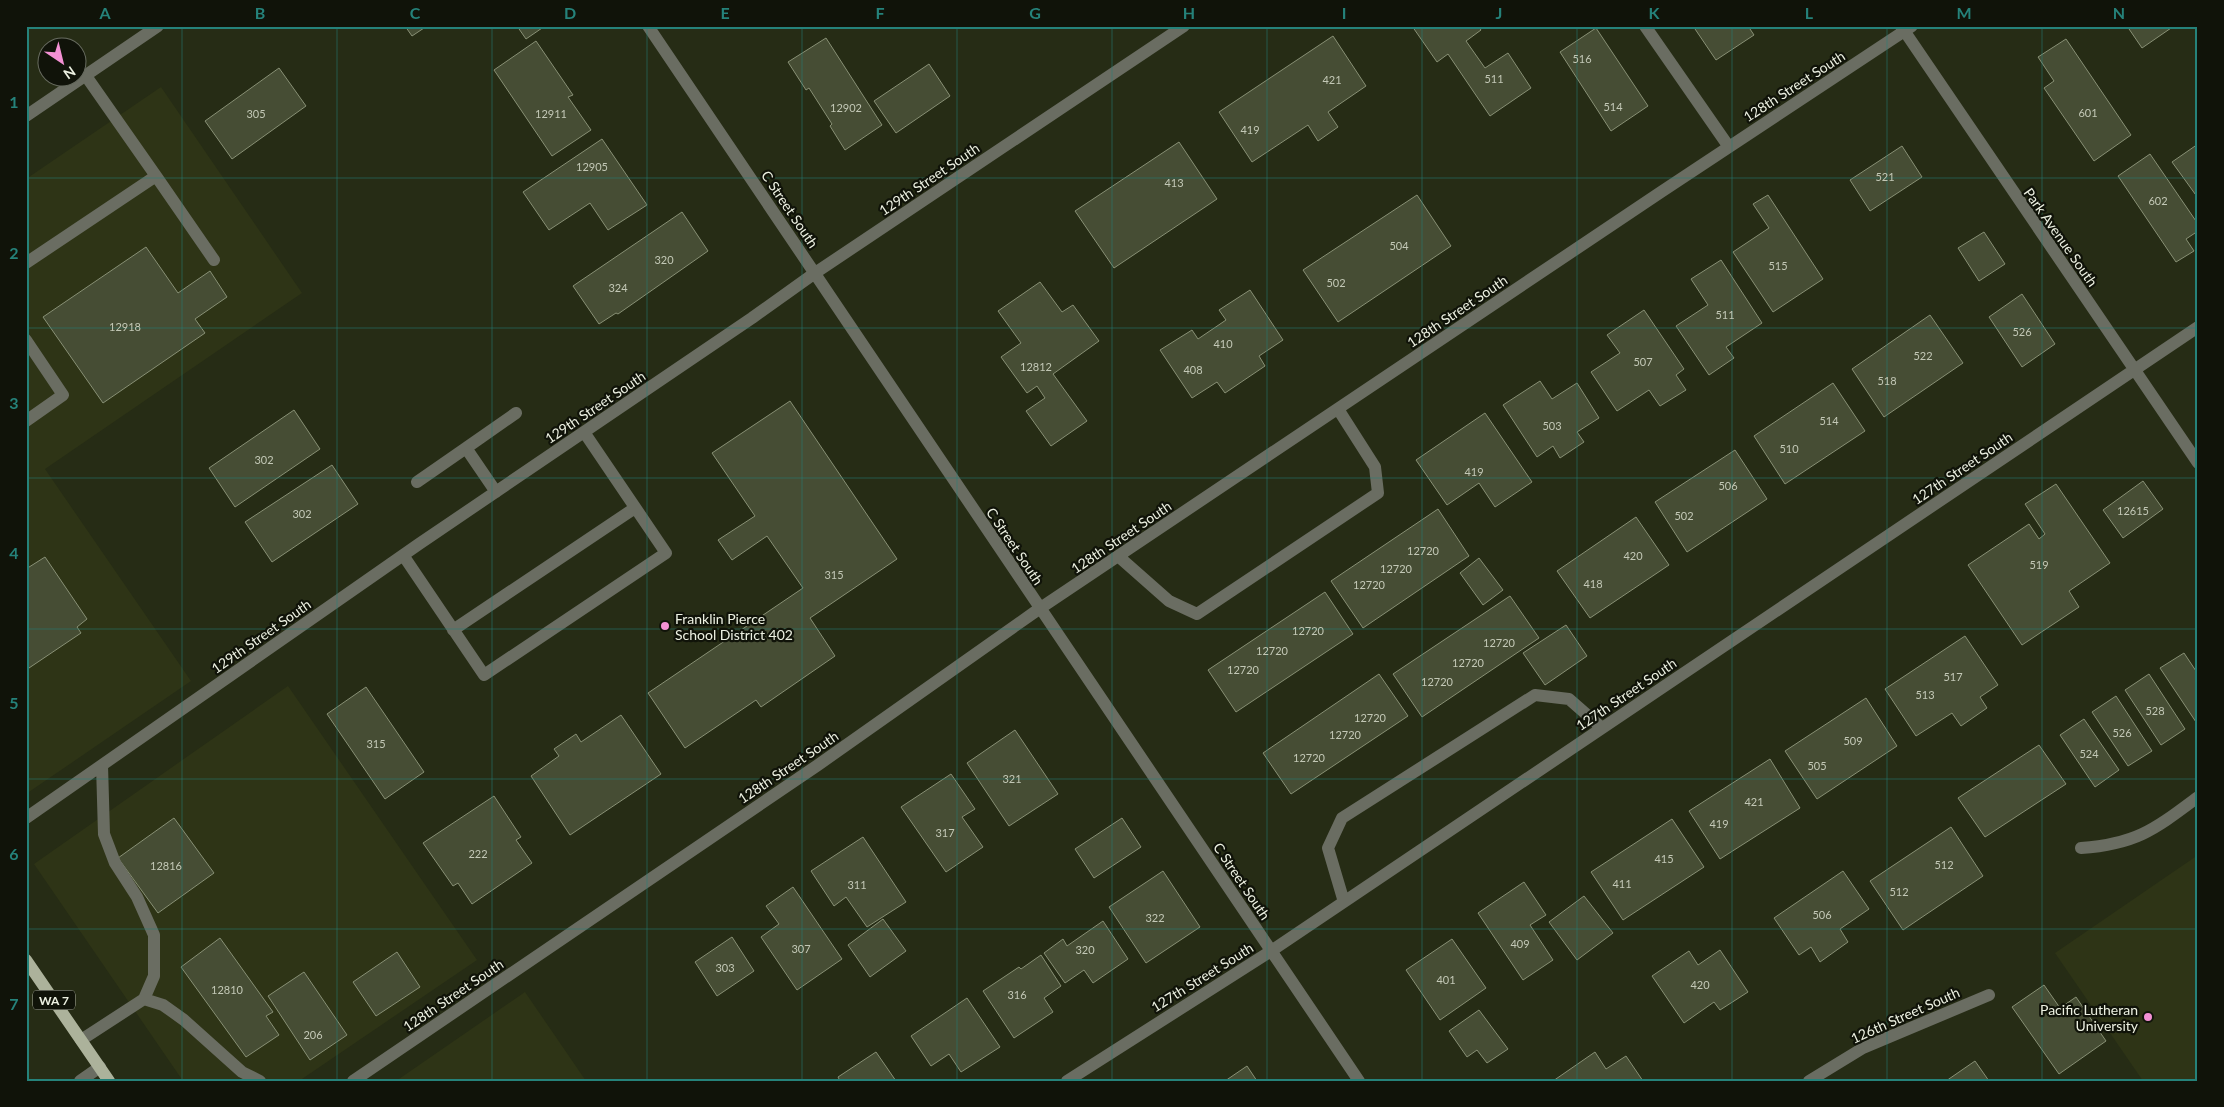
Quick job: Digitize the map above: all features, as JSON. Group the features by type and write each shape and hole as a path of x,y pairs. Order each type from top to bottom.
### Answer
{"main road":[{"name":"WA 7","path":"26,960 109,1081"}],"street":[{"path":"88,75 158,26"},
{"name":"C Street South","path":"648,26 1359,1081"},
{"name":"129th Street South","path":"26,818 402,555 752,318 815,273 1184,26"},
{"path":"1645,26 1729,147"},
{"name":"128th Street South","path":"355,1080 818,765 1118,556 1906,28"},
{"name":"Park Avenue South","path":"1906,28 2009,187 2198,463"},
{"path":"88,79 214,260"},
{"path":"26,116 68,88"},
{"path":"26,263 156,176"},
{"name":"127th Street South","path":"1066,1081 1271,951 2198,327"},
{"path":"26,340 63,395 26,421"},
{"path":"1118,556 1169,601 1197,614 1378,493 1376,468 1338,409"},
{"path":"417,482 516,413"},
{"path":"402,555 484,675 666,553 584,432"},
{"path":"466,448 496,492"},
{"path":"453,630 635,508"},
{"path":"1344,902 1328,848 1342,818 1535,695 1569,699 1602,728"},
{"path":"81,1040 144,999 154,976 154,934 137,897 116,863 104,834 102,765"},
{"path":"2081,848 2111,846 2135,838 2160,825 2198,797"},
{"name":"126th Street South","path":"1809,1081 1863,1048 1989,995"},
{"path":"144,999 163,1005 184,1020 242,1072 260,1081"},
{"path":"80,1081 100,1067"}],"shaded area":[{"path":"161,87 302,293 45,469 191,681 26,794 26,179"},
{"path":"288,686 477,960 299,1081 183,1081 34,864"},
{"name":"Pacific Lutheran University","path":"2198,855 2198,1081 2143,1081 2055,953"},
{"path":"525,992 586,1081 396,1081"}],"building":[{"path":"405,26 427,26 412,36"},
{"path":"517,26 545,26 526,39"},
{"path":"1412,26 1478,26 1481,30 1466,41 1485,68 1508,53 1531,88 1490,116 1448,54 1437,62"},
{"path":"1693,26 1748,26 1754,35 1716,60"},
{"path":"2127,26 2174,26 2142,48"},
{"path":"1596,28 1648,106 1611,131 1560,52"},
{"path":"1333,36 1366,86 1328,112 1338,127 1318,141 1308,125 1252,162 1219,112"},
{"path":"826,38 882,125 845,150 830,126 832,124 809,88 806,90 788,62"},
{"path":"2066,39 2131,135 2094,161 2044,88 2054,81 2038,57"},
{"path":"536,41 573,95 568,97 591,130 552,156 494,70"},
{"path":"929,64 950,96 896,133 874,101"},
{"path":"279,68 306,106 232,159 205,121"},
{"path":"602,139 647,205 608,230 590,203 549,230 523,192"},
{"path":"1179,142 1217,199 1114,268 1075,211"},
{"path":"2198,144 2198,198 2172,162"},
{"path":"1902,146 1922,177 1870,211 1850,180"},
{"path":"2150,154 2198,224 2198,231 2186,239 2194,251 2176,262 2118,176"},
{"path":"1417,195 1451,246 1338,322 1303,270"},
{"path":"1768,195 1823,279 1773,312 1733,252 1769,228 1753,204"},
{"path":"682,212 708,251 618,314 616,313 599,324 573,286"},
{"path":"1984,232 2005,264 1979,281 1958,248"},
{"path":"146,247 178,293 210,271 227,297 195,319 205,333 103,403 43,317"},
{"path":"1721,260 1762,323 1726,347 1734,358 1709,375 1676,326 1708,305 1691,279"},
{"path":"1040,282 1062,312 1073,305 1099,341 1053,374 1087,421 1051,446 1026,411 1045,398 1037,386 1027,393 1001,357 1021,343 998,311"},
{"path":"1250,290 1283,340 1259,356 1265,366 1225,393 1217,382 1192,398 1160,350 1192,330 1198,339 1226,320 1219,310"},
{"path":"2022,294 2055,344 2022,367 1989,317"},
{"path":"1644,310 1684,369 1676,375 1686,390 1660,406 1649,390 1617,411 1591,372 1620,353 1607,335"},
{"path":"1930,315 1963,363 1884,417 1852,369"},
{"path":"1540,381 1552,399 1577,383 1599,418 1577,432 1584,442 1560,458 1553,446 1537,457 1503,405"},
{"path":"1833,383 1865,431 1785,484 1754,436"},
{"path":"790,401 897,559 810,618 835,656 761,707 756,700 685,748 648,693 803,588 767,536 732,560 718,540 755,516 712,453"},
{"path":"294,410 320,449 235,507 209,468"},
{"path":"1485,413 1532,482 1495,507 1479,483 1447,505 1416,460"},
{"path":"1735,450 1767,499 1687,552 1655,502"},
{"path":"332,465 358,504 272,562 245,522"},
{"path":"2143,481 2163,509 2123,538 2103,510"},
{"path":"2056,484 2110,563 2069,591 2079,607 2022,645 1968,565 2029,524 2039,539 2045,534 2025,504"},
{"path":"1438,509 1469,556 1363,628 1331,581"},
{"path":"1636,517 1669,565 1590,618 1557,571"},
{"path":"45,557 87,619 77,627 81,633 26,670 26,569"},
{"path":"1479,558 1503,590 1483,605 1460,573"},
{"path":"1325,592 1353,634 1236,712 1208,670"},
{"path":"1510,596 1539,638 1422,717 1393,674"},
{"path":"1566,625 1587,656 1545,685 1523,653"},
{"path":"1965,636 1998,685 1980,697 1987,708 1961,726 1952,713 1916,736 1885,689"},
{"path":"2184,653 2198,674 2198,721 2196,722 2160,668"},
{"path":"1379,674 1408,716 1291,794 1263,753"},
{"path":"2149,674 2185,729 2161,745 2125,690"},
{"path":"366,687 424,772 385,799 327,714"},
{"path":"2116,696 2152,751 2128,766 2092,712"},
{"path":"1866,698 1897,746 1817,799 1785,751"},
{"path":"621,715 661,774 570,835 531,776 559,756 554,749 576,734 581,742"},
{"path":"2084,719 2119,770 2095,787 2060,735"},
{"path":"1015,730 1058,794 1009,826 967,763"},
{"path":"2039,745 2066,784 1985,837 1958,798"},
{"path":"1770,759 1800,808 1720,859 1689,811"},
{"path":"951,774 975,809 962,817 983,847 946,872 901,807"},
{"path":"494,796 521,837 516,840 532,863 472,904 458,883 453,886 423,843"},
{"path":"174,818 214,873 158,913 118,858"},
{"path":"1122,818 1141,847 1094,878 1075,849"},
{"path":"1672,819 1704,867 1623,920 1591,872"},
{"path":"1951,827 1983,876 1903,930 1870,881"},
{"path":"863,837 906,902 867,927 846,897 834,906 811,871"},
{"path":"1163,871 1200,927 1146,963 1109,907"},
{"path":"1843,871 1869,909 1840,929 1848,942 1820,962 1811,947 1799,955 1774,918"},
{"path":"1524,882 1546,915 1530,925 1553,960 1523,980 1478,913"},
{"path":"793,887 842,959 797,990 761,937 779,924 766,906"},
{"path":"1584,896 1613,933 1577,960 1549,922"},
{"path":"883,919 906,951 870,977 848,945"},
{"path":"1103,921 1128,959 1093,983 1084,970 1065,983 1044,953 1063,939 1067,946"},
{"path":"732,937 754,971 717,996 695,962"},
{"path":"220,938 273,1012 266,1016 279,1035 246,1057 181,967"},
{"path":"1452,939 1486,988 1440,1020 1406,970"},
{"path":"1720,950 1748,992 1720,1010 1714,1002 1684,1023 1652,976 1689,951 1698,965"},
{"path":"397,952 420,987 376,1016 353,982"},
{"path":"1041,955 1061,986 1044,998 1053,1012 1014,1038 983,991"},
{"path":"304,972 347,1035 310,1060 268,996"},
{"path":"2044,985 2060,1008 2076,997 2106,1041 2059,1074 2012,1007"},
{"path":"967,998 1000,1047 961,1072 949,1054 931,1066 911,1036"},
{"path":"1479,1010 1508,1049 1487,1063 1477,1050 1467,1057 1449,1031"},
{"path":"876,1052 896,1081 840,1081 838,1077"},
{"path":"1595,1052 1606,1069 1626,1056 1643,1081 1553,1081"},
{"path":"1975,1061 1989,1081 1946,1081"},
{"path":"1247,1066 1257,1081 1225,1081"}],"place":[{"name":"Franklin Pierce School District 402","path":"665,626"},
{"name":"Pacific Lutheran University","path":"2148,1017"}]}
